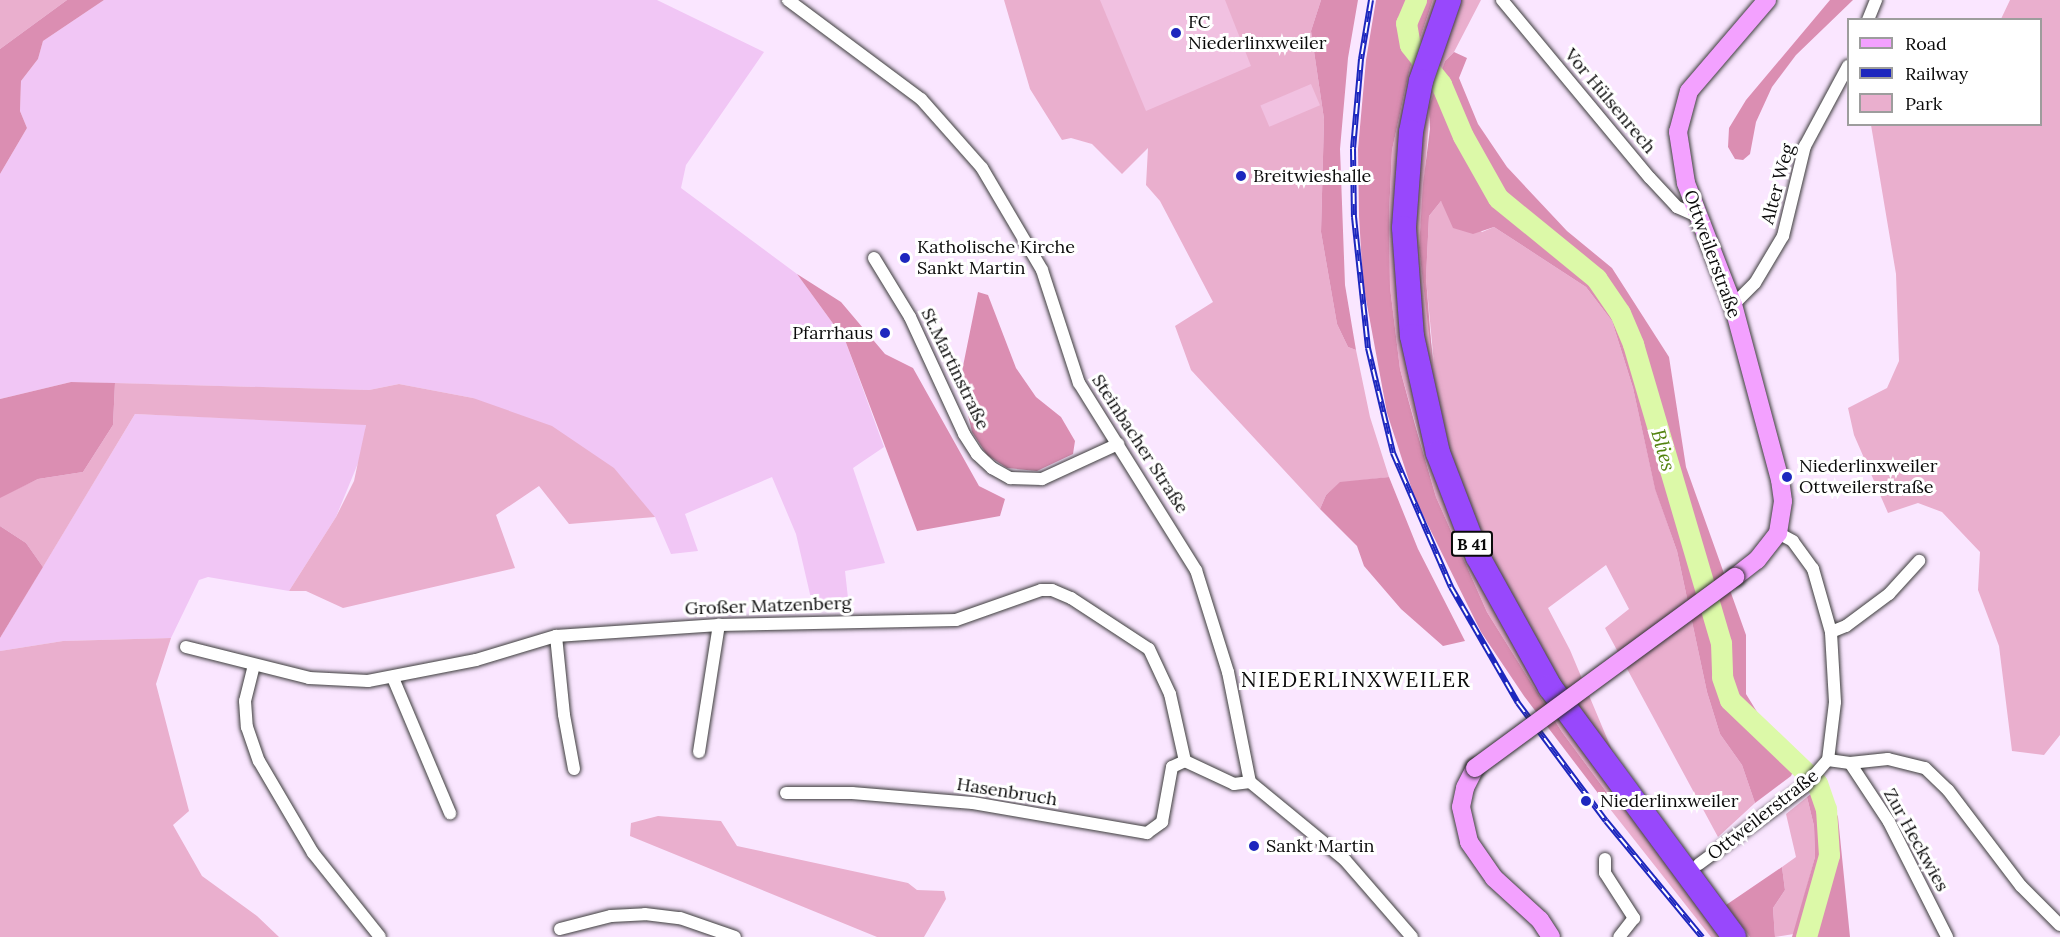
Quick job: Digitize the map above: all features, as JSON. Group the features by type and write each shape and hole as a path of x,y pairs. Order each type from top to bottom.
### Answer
{"highway":[{"name":"B 41","path":"1448,3 1428,53 1421,81 1407,174 1406,276 1422,390 1457,507 1508,616 1550,687 1734,937"}],"main road":[{"name":"Ottweilerstraße","path":"1767,0 1702,73 1681,114 1680,159 1697,216 1733,305 1780,480 1783,501 1778,533"},
{"path":"1551,937 1483,864 1462,822 1462,796 1475,768 1735,577 1756,560 1778,533"}],"street":[{"name":"Steinbacher Straße","path":"788,0 921,99 982,168 1029,244 1042,270 1077,379 1196,570 1228,672 1250,782"},
{"name":"Vor Hülsenrech","path":"1502,0 1650,178 1677,207 1697,216"},
{"path":"1869,18 1876,0"},
{"name":"Alter Weg","path":"1733,305 1755,283 1783,236 1805,146 1847,68"},
{"name":"St.Martinstraße","path":"874,258 906,308 964,434 976,454 992,468 1010,478 1042,479 1118,444"},
{"name":"Ottweilerstraße","path":"1699,864 1805,786 1820,772 1828,760 1835,702 1831,632 1808,561 1793,542 1778,533"},
{"path":"1831,632 1846,626 1889,594 1919,561"},
{"name":"Großer Matzenberg","path":"186,647 254,665 346,682 393,678 476,660 556,636 719,625 956,620 973,617 1041,590 1052,590 1071,598 1149,649 1170,694 1185,761"},
{"path":"699,752 719,625"},
{"path":"556,636 564,715 574,769"},
{"path":"254,665 245,701 247,727 259,761 313,853 380,937"},
{"path":"393,678 450,813"},
{"path":"1828,760 1850,763 1888,759 1906,762 1938,778 2021,886 2060,925"},
{"path":"1185,761 1234,783 1250,782 1345,860 1412,937"},
{"name":"Hasenbruch","path":"786,793 852,793 973,803 1147,833 1162,822 1172,767 1185,761"},
{"name":"Zur Heckwies","path":"1850,763 1889,822 1947,937"},
{"path":"1605,859 1605,873 1634,918 1619,937"},
{"path":"560,929 611,916 645,914 680,918 735,937"}],"shaded area":[{"path":"67,0 104,0 43,41 38,59 21,81 20,111 27,128 0,174 0,49"},
{"path":"104,0 657,0 764,52 686,165 681,188 797,274 845,340 884,447 853,468 885,563 845,571 849,607 813,607 796,534 772,477 685,514 698,551 671,554 655,517 473,398 399,384 369,390 71,382 0,399 0,174 27,128 20,111 21,81 38,59 43,41"},
{"name":"FC Niederlinxweiler","path":"1100,0 1225,0 1251,66 1146,111"},
{"path":"1321,0 1358,0 1348,58 1340,149 1345,285 1356,350 1348,347 1337,324 1321,232 1324,119 1311,31"},
{"path":"1376,0 1433,0 1410,68 1392,150 1389,214 1390,287 1400,369 1416,428 1436,497 1487,612 1562,732 1608,794 1613,805 1610,809 1524,696 1481,632 1415,499 1387,413 1363,283 1359,216 1358,149 1366,60"},
{"path":"1830,0 1853,0 1796,55 1772,87 1756,122 1750,154 1743,160 1735,159 1728,147 1729,128 1746,100"},
{"path":"1454,52 1467,58 1459,78 1478,124 1507,167 1567,231 1612,268 1669,357 1686,467 1746,635 1746,694 1770,733 1795,751 1796,765 1791,776 1755,803 1742,765 1720,734 1707,692 1677,551 1655,489 1633,388 1612,321 1586,287 1494,227 1473,234 1453,228 1441,201 1429,216 1426,278 1433,368 1419,248 1423,184 1430,129 1429,107 1445,61"},
{"path":"1311,84 1320,105 1269,127 1260,105"},
{"path":"797,274 841,302 885,354 913,368 979,486 1005,499 1000,516 917,531 845,340"},
{"path":"978,292 988,295 1016,368 1036,397 1061,417 1075,441 1073,454 1037,471 1007,468 987,455 972,432 960,381"},
{"path":"71,382 115,383 113,425 83,472 38,479 0,498 0,399"},
{"path":"135,414 366,424 363,451 336,517 289,591 208,577 199,580 171,638 63,641 0,651 0,638"},
{"path":"1389,477 1418,549 1465,641 1443,646 1401,609 1364,566 1357,546 1320,509 1326,495 1340,482"},
{"path":"0,526 26,543 43,567 0,638"},
{"path":"1824,783 1838,817 1850,937 1792,937 1815,857 1814,826 1807,797"},
{"path":"1782,867 1785,890 1773,908 1775,937 1750,937 1726,905"}],"green space":[{"path":"0,0 67,0 0,49"},
{"path":"1004,0 1321,0 1311,31 1324,119 1321,232 1337,324 1348,347 1356,350 1370,417 1389,477 1340,483 1326,495 1320,509 1191,370 1175,326 1213,302 1160,201 1146,185 1148,148 1122,174 1092,144 1071,138 1062,140 1030,89"},
{"path":"1433,0 1481,0 1454,52 1445,61 1429,120 1419,248 1434,364 1426,278 1429,216 1441,201 1482,232 1494,227 1586,287 1612,321 1633,388 1655,488 1677,551 1707,692 1720,734 1742,765 1755,803 1718,837 1605,628 1629,609 1606,565 1548,608 1570,650 1614,755 1750,937 1711,937 1610,809 1613,805 1608,794 1562,732 1487,612 1436,497 1400,369 1390,287 1389,214 1392,150 1410,68"},
{"path":"2010,0 2060,0 2060,735 2044,755 2012,751 1999,646 1978,590 1980,552 1942,512 1918,503 1888,513 1854,435 1848,408 1887,388 1899,361 1896,274 1871,126 2042,126 2042,18 2001,18"},
{"path":"115,383 369,390 399,384 473,398 552,426 614,468 655,517 569,524 539,486 496,515 515,568 343,608 306,591 289,591 336,517 354,481 366,425 135,414 43,567 26,543 0,526 0,497 38,479 83,472 113,425"},
{"path":"171,638 156,684 189,811 173,825 202,876 257,916 279,937 0,937 0,651 63,641"},
{"path":"1807,797 1814,826 1815,857 1794,934 1775,937 1773,908 1785,890 1782,867 1796,857 1786,814"},
{"path":"658,816 721,821 737,846 908,883 917,890 944,891 946,899 924,937 877,937 630,836 631,823"}],"waterway":[{"name":"Blies","path":"1416,0 1406,23 1410,45 1441,84 1463,136 1498,198 1596,278 1620,313 1633,344 1721,643 1722,677 1730,700 1817,783 1826,809 1829,855 1806,937"}],"railway":[{"path":"1371,0 1361,59 1353,149 1354,217 1368,348 1393,453 1451,587 1518,703 1606,821 1702,937"}],"place":[{"name":"FC Niederlinxweiler","path":"1176,33"},
{"name":"Breitwieshalle","path":"1241,176"},
{"name":"Katholische Kirche Sankt Martin","path":"905,258"},
{"name":"Pfarrhaus","path":"885,333"},
{"name":"Niederlinxweiler Ottweilerstraße","path":"1787,477"},
{"name":"Niederlinxweiler","path":"1586,801"},
{"name":"Sankt Martin","path":"1254,846"}],"district":[{"name":"NIEDERLINXWEILER","path":"1356,680"}]}
